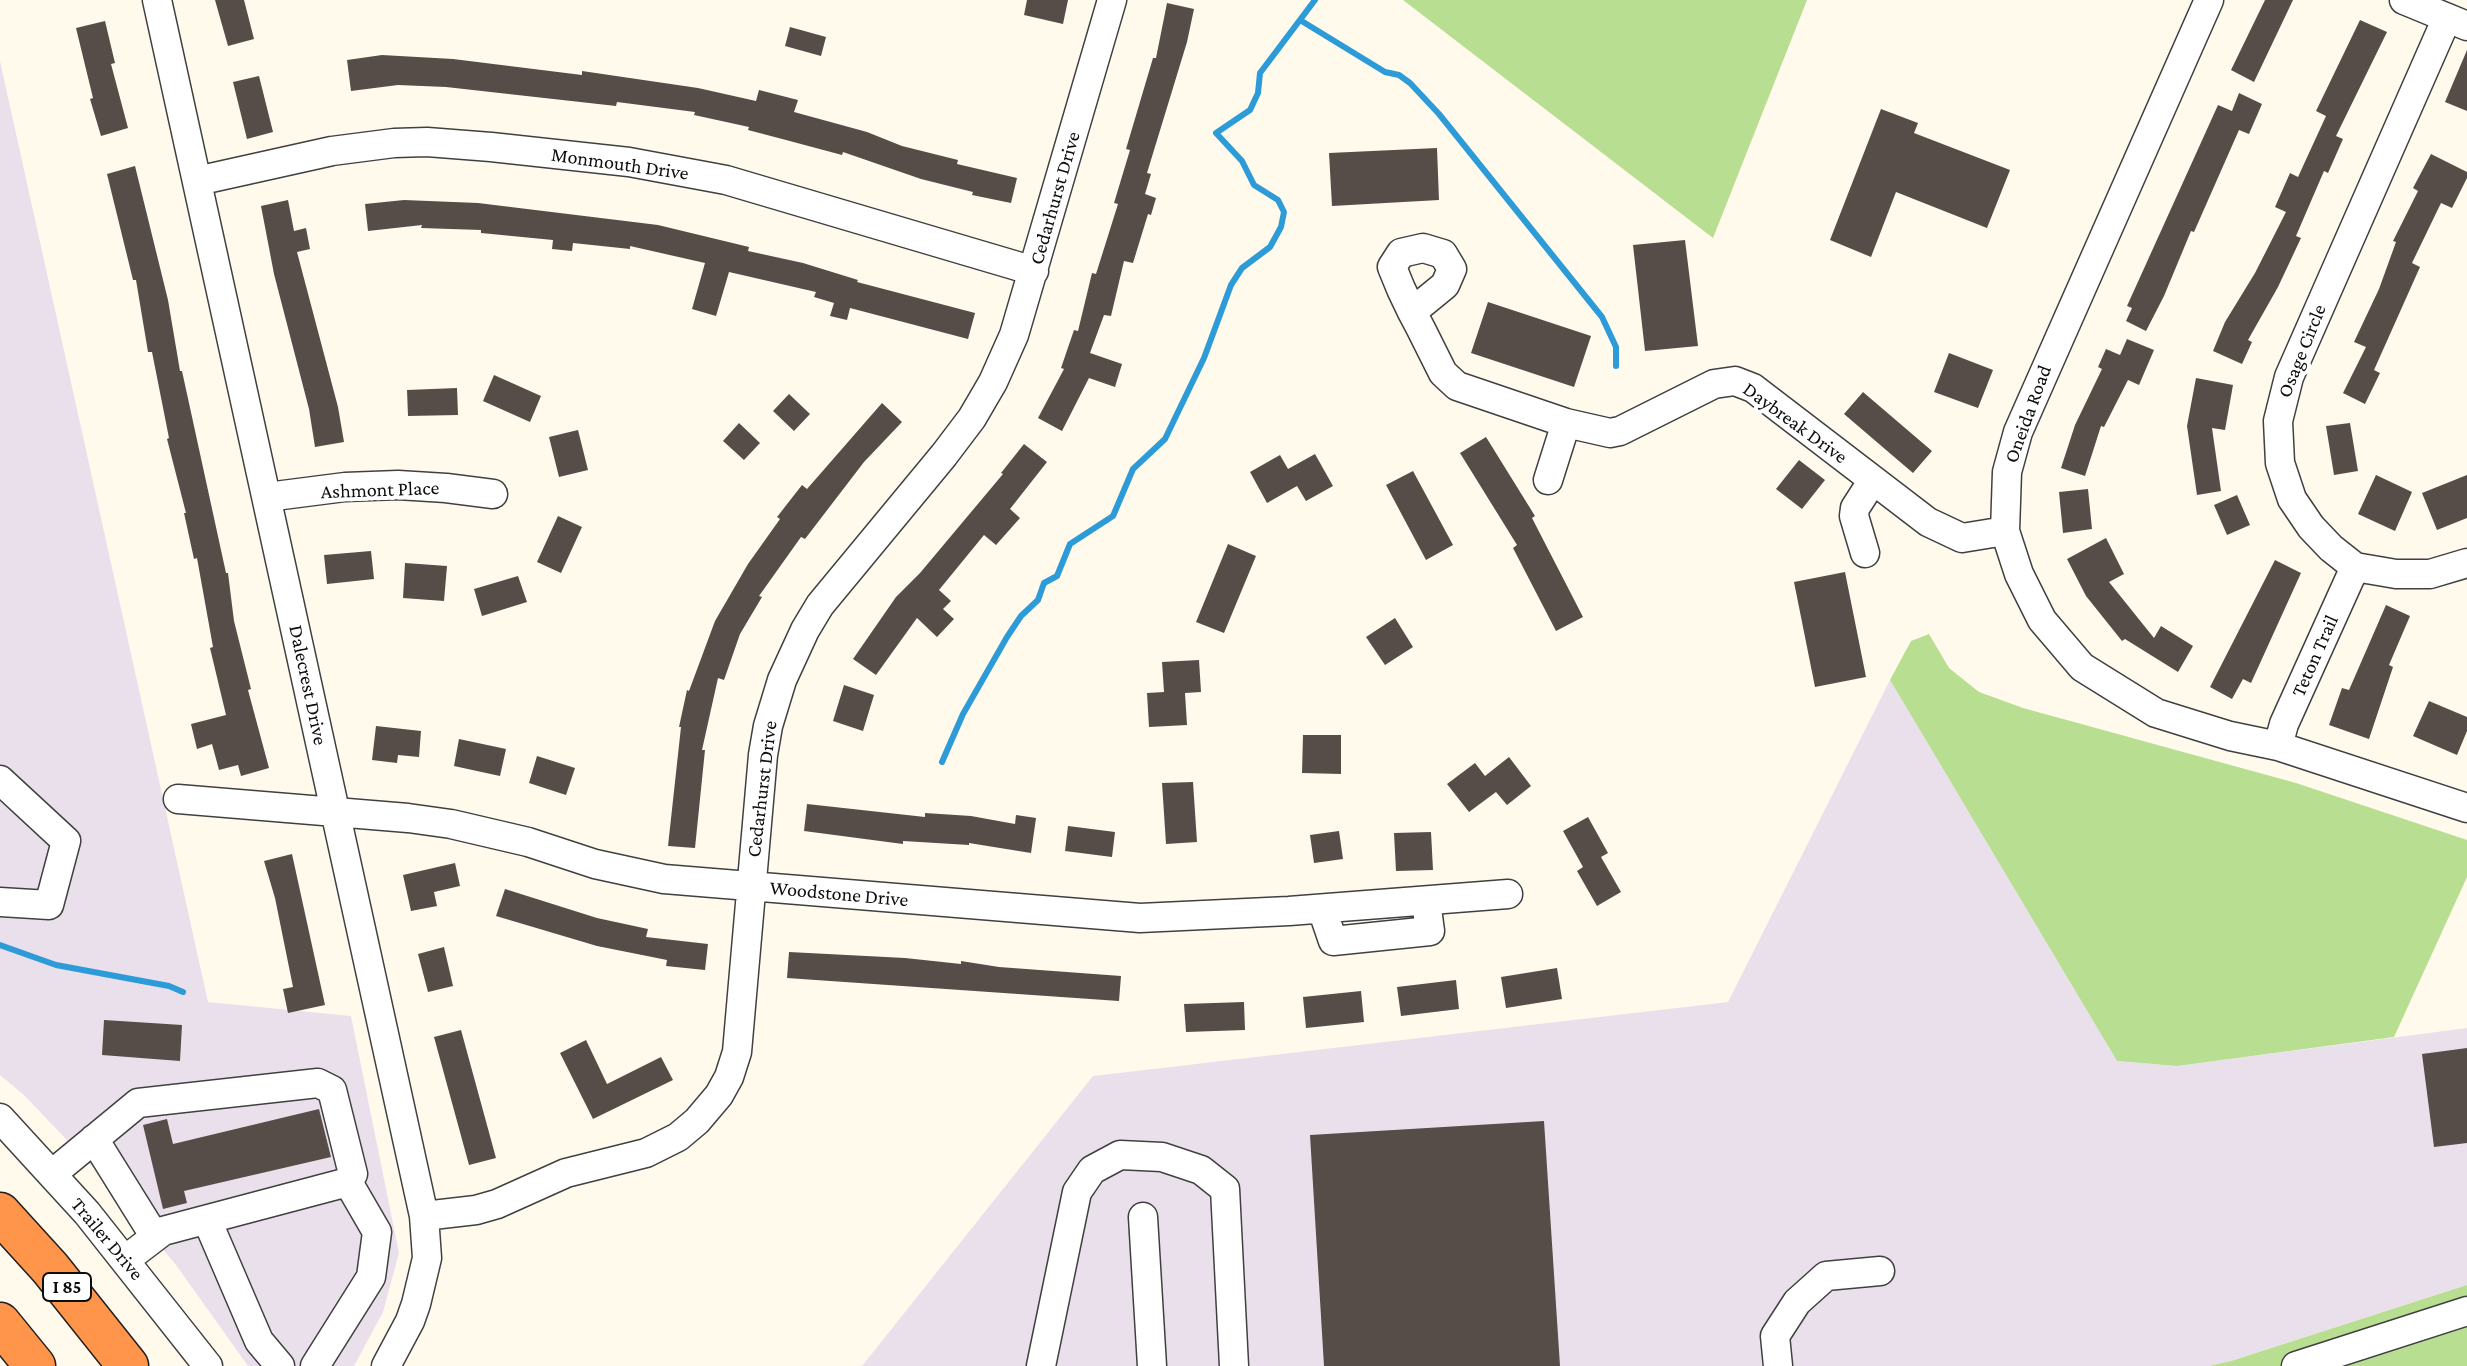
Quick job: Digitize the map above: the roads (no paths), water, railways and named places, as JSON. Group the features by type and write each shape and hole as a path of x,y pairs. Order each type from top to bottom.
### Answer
{"highway":[{"name":"I 85","path":"0,1213 50,1268 128,1366"},
{"path":"0,1323 35,1366"}],"street":[{"name":"Dalecrest Drive","path":"157,0 424,1216 427,1258 416,1304 386,1366"},
{"name":"Cedarhurst Drive","path":"424,1216 476,1210 497,1204 566,1173 646,1153 678,1137 697,1121 719,1095 737,1052 768,726 792,655 838,580 944,455 972,418 993,382 1014,335 1034,271 1112,0"},
{"name":"Oneida Road","path":"2209,0 2018,432 2007,472 2005,531 2019,574 2042,620 2082,667 2156,713 2230,736 2278,746 2467,808"},
{"name":"Osage Circle","path":"2355,567 2311,527 2292,499 2280,463 2278,421 2289,377 2457,23 2404,0"},
{"name":"Monmouth Drive","path":"197,181 332,151 394,143 427,142 614,160 726,180 1034,271"},
{"name":"Daybreak Drive","path":"1416,321 1450,382 1600,432 1620,431 1714,384 1735,381 1753,388 1928,522 1962,538 2005,531"},
{"path":"1548,480 1566,423"},
{"path":"1865,553 1854,516 1855,508 1873,480"},
{"name":"Ashmont Place","path":"267,497 345,487 398,485 493,494"},
{"path":"2355,567 2396,574 2430,574 2467,563"},
{"name":"Teton Trail","path":"2278,746 2284,724 2355,567"},
{"path":"0,780 66,841 49,905 8,902"},
{"name":"Woodstone Drive","path":"178,799 451,824 491,832 627,872 664,879 1140,918 1322,909 1508,894"},
{"path":"52,1174 138,1103 318,1083 332,1090 353,1174 348,1182 163,1231 125,1260"},
{"name":"Trailer Drive","path":"0,1118 125,1260 208,1366"},
{"path":"94,1139 155,1237"},
{"path":"1041,1366 1077,1192 1092,1170 1120,1155 1162,1157 1175,1161 1201,1170 1225,1189 1234,1366"},
{"path":"315,1366 371,1277 377,1232 348,1182"},
{"path":"1143,1217 1152,1366"},
{"path":"207,1220 259,1341 280,1366"},
{"path":"1778,1366 1775,1336 1797,1302 1826,1276 1880,1271"},
{"path":"2296,1366 2467,1311"}],"waterway":[{"path":"942,762 963,714 1007,637 1021,616 1038,600 1044,583 1057,576 1070,544 1113,516 1133,469 1165,439 1204,358 1231,285 1242,268 1270,247 1281,227 1284,212 1278,200 1254,185 1242,161 1216,133 1250,110 1258,93 1260,73 1315,0"},
{"path":"1300,20 1385,72 1399,75 1439,114 1602,317 1616,347 1616,366"},
{"path":"0,945 56,965 169,986 183,992"}]}
